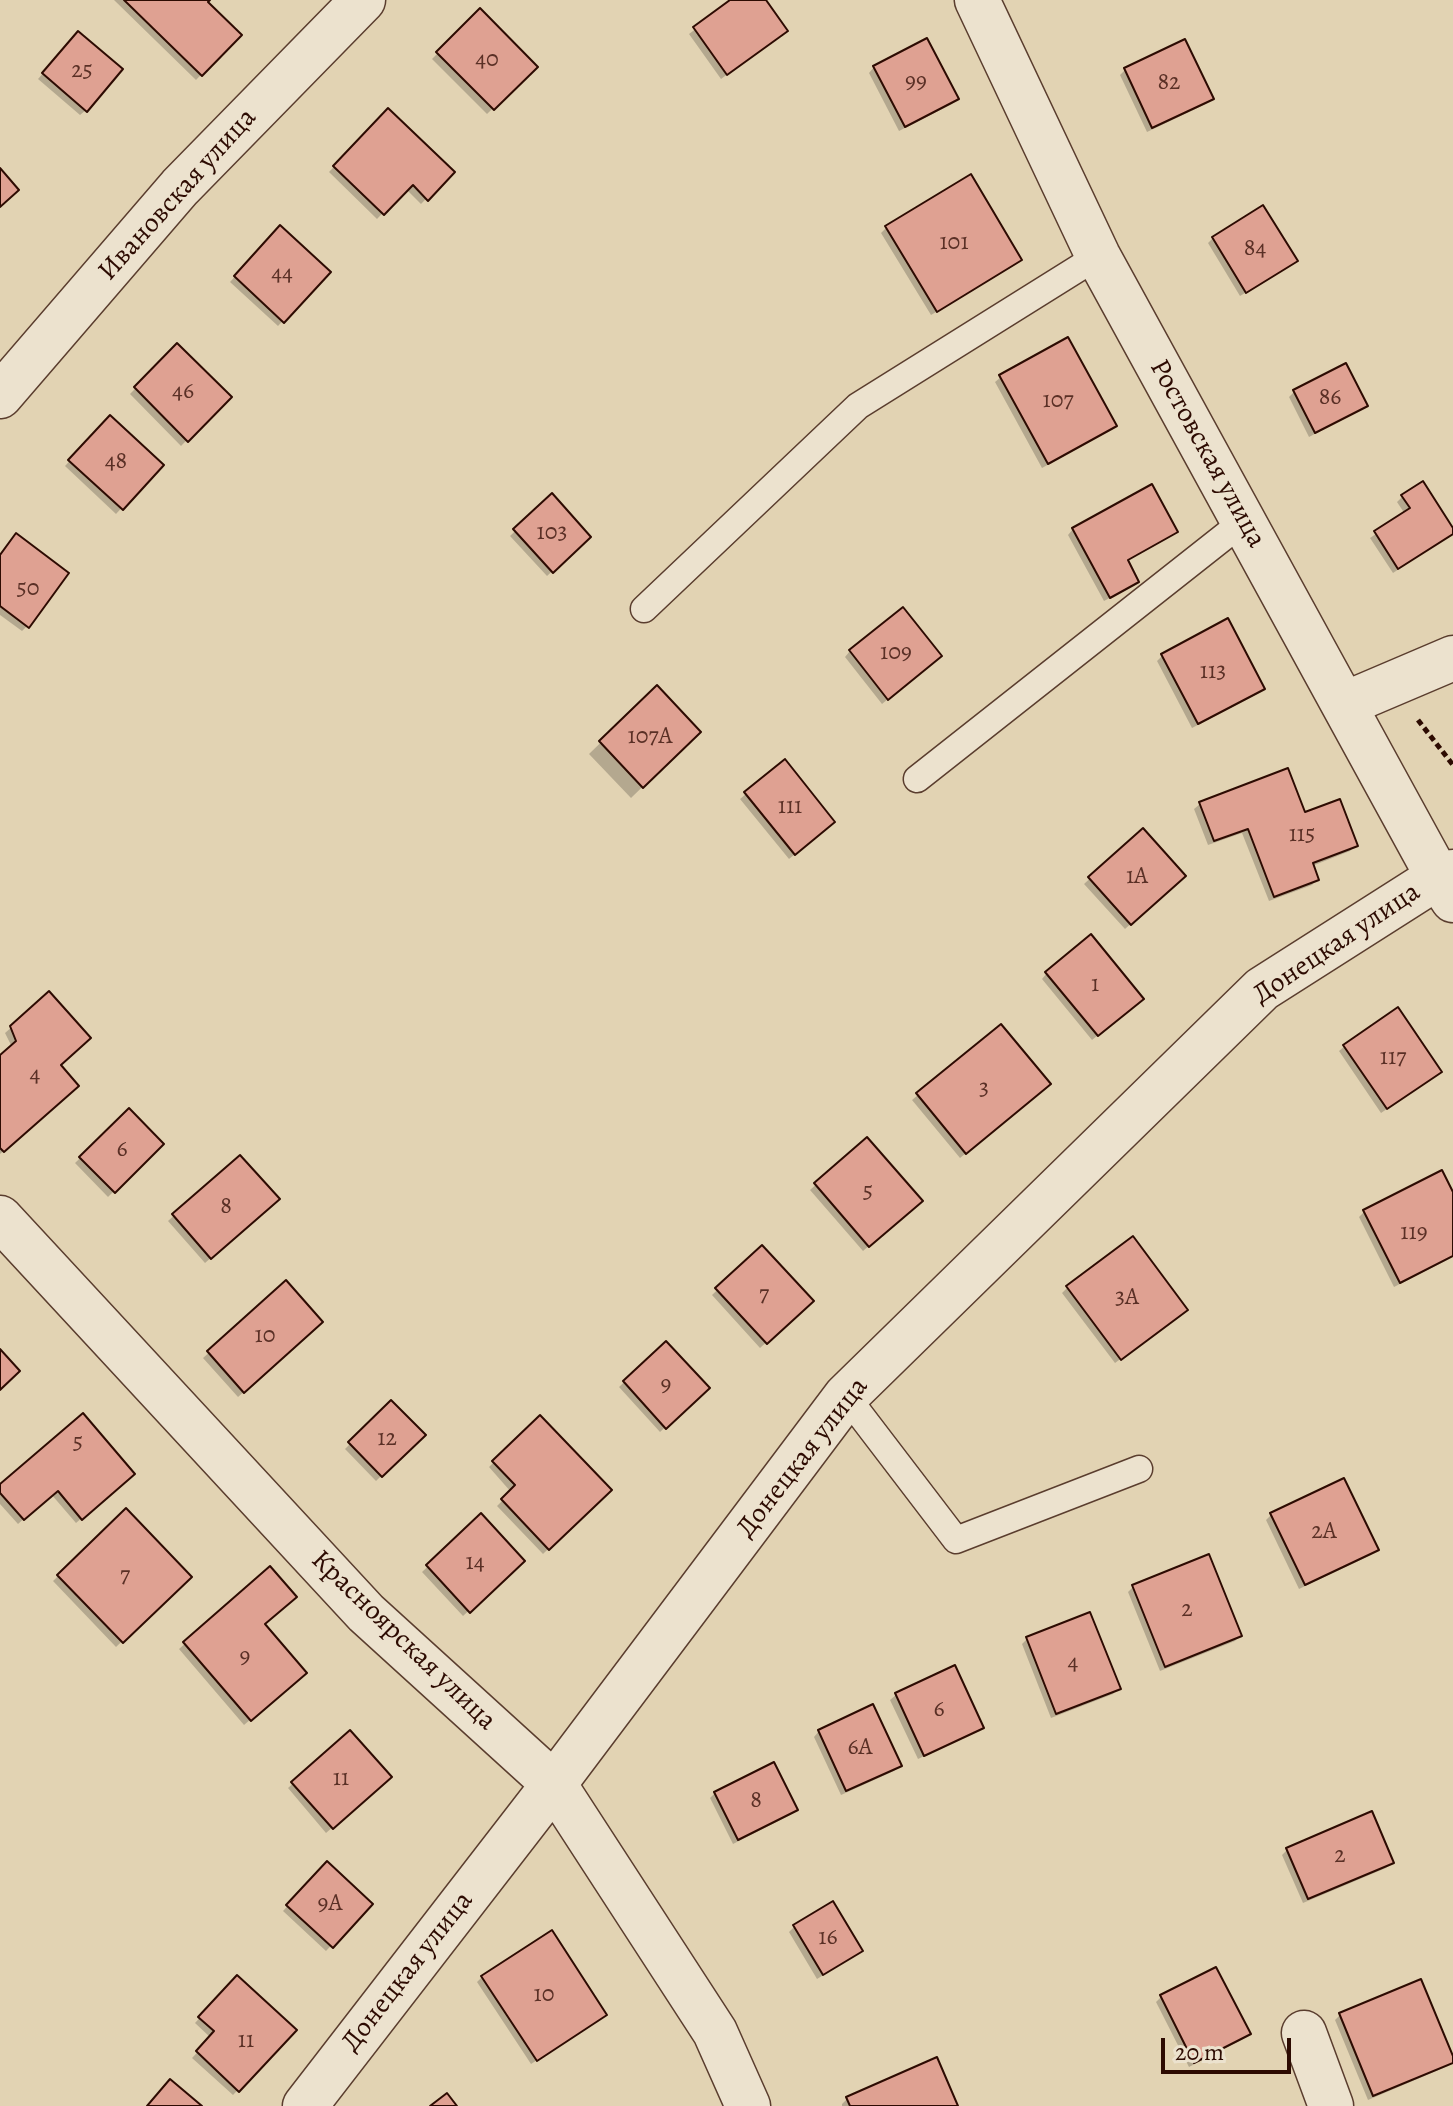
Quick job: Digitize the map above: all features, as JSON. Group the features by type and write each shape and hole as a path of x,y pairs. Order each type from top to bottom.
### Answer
{"street":[{"name":"Ивановская улица","path":"0,396 180,187 363,0"},
{"name":"Ростовская улица","path":"977,0 1098,256 1345,704 1448,883"},
{"path":"1345,704 1453,658"},
{"name":"Донецкая улица","path":"305,2106 554,1784 846,1396 1262,989 1448,883"},
{"name":"Красноярская улица","path":"0,1218 366,1613 554,1784 715,2032 748,2106"},
{"path":"1304,2033 1331,2106"}],"lane":[{"path":"644,609 858,406 1098,256"},
{"path":"917,779 1244,521"},
{"path":"846,1396 956,1540 1139,1469"}],"building":[{"path":"124,0 210,0 208,2 242,35 202,76"},
{"path":"730,0 766,0 788,31 727,75 693,27"},
{"path":"480,8 538,67 494,110 436,52"},
{"path":"78,31 123,69 87,112 42,73"},
{"path":"927,38 959,99 905,127 873,66"},
{"path":"1185,39 1214,99 1152,128 1124,68"},
{"path":"388,108 455,172 428,201 413,185 384,215 333,166"},
{"path":"0,168 19,190 0,207"},
{"path":"971,174 1022,260 937,312 885,226"},
{"path":"1263,205 1298,261 1246,293 1212,237"},
{"path":"280,225 331,272 284,323 234,276"},
{"path":"1068,337 1117,426 1048,464 999,375"},
{"path":"177,343 232,397 188,442 134,387"},
{"path":"1346,363 1368,406 1315,433 1293,390"},
{"path":"110,415 164,465 123,510 68,460"},
{"path":"1423,481 1453,528 1453,534 1398,569 1374,531 1410,508 1401,495"},
{"path":"1152,484 1178,532 1128,560 1139,582 1110,598 1072,528"},
{"path":"552,493 591,537 553,573 513,529"},
{"path":"16,533 69,573 29,628 0,606 0,555"},
{"path":"903,607 942,656 888,700 849,650"},
{"path":"1228,618 1265,689 1198,724 1161,654"},
{"path":"657,685 701,732 643,788 599,741"},
{"path":"785,759 835,822 795,855 744,792"},
{"path":"1288,768 1305,812 1340,799 1358,846 1313,863 1319,880 1274,897 1248,829 1214,841 1199,802"},
{"path":"1143,828 1186,876 1131,925 1088,877"},
{"path":"1091,934 1144,999 1098,1036 1045,972"},
{"path":"49,991 91,1038 61,1065 79,1086 4,1152 0,1148 0,1055 16,1041 10,1026"},
{"path":"1398,1007 1442,1072 1387,1109 1343,1045"},
{"path":"1001,1024 1051,1084 966,1154 916,1093"},
{"path":"129,1108 164,1144 115,1193 79,1157"},
{"path":"867,1137 923,1201 869,1247 814,1183"},
{"path":"240,1155 280,1199 211,1259 172,1214"},
{"path":"1442,1170 1453,1192 1453,1256 1400,1283 1363,1210"},
{"path":"1133,1236 1188,1310 1121,1360 1066,1286"},
{"path":"762,1245 814,1301 767,1344 715,1288"},
{"path":"286,1280 323,1322 244,1393 207,1351"},
{"path":"666,1341 710,1388 666,1429 623,1381"},
{"path":"0,1349 20,1371 0,1390"},
{"path":"391,1400 426,1435 382,1477 348,1442"},
{"path":"83,1413 135,1474 82,1520 58,1491 24,1520 0,1493 0,1484"},
{"path":"540,1415 612,1490 549,1550 501,1499 515,1485 492,1461"},
{"path":"1344,1478 1379,1550 1305,1585 1270,1513"},
{"path":"126,1508 192,1577 123,1643 57,1575"},
{"path":"481,1513 525,1561 470,1613 426,1565"},
{"path":"1209,1554 1242,1636 1165,1667 1132,1585"},
{"path":"270,1566 297,1597 265,1624 307,1673 251,1721 183,1642"},
{"path":"1090,1612 1121,1689 1056,1714 1026,1637"},
{"path":"955,1665 984,1728 924,1756 895,1693"},
{"path":"873,1704 902,1766 846,1791 818,1730"},
{"path":"350,1730 392,1777 333,1829 291,1782"},
{"path":"774,1762 798,1810 738,1840 714,1792"},
{"path":"1372,1811 1394,1863 1308,1899 1286,1848"},
{"path":"327,1861 373,1904 333,1948 286,1905"},
{"path":"833,1901 863,1951 823,1975 793,1925"},
{"path":"552,1930 607,2015 537,2061 481,1976"},
{"path":"1216,1967 1251,2034 1194,2063 1160,1995"},
{"path":"237,1975 297,2030 239,2092 196,2051 214,2031 198,2017"},
{"path":"1421,1979 1453,2056 1453,2063 1373,2096 1339,2013"},
{"path":"937,2057 958,2106 850,2106 846,2097"},
{"path":"170,2079 202,2106 147,2106"},
{"path":"447,2093 457,2106 430,2106"}]}
